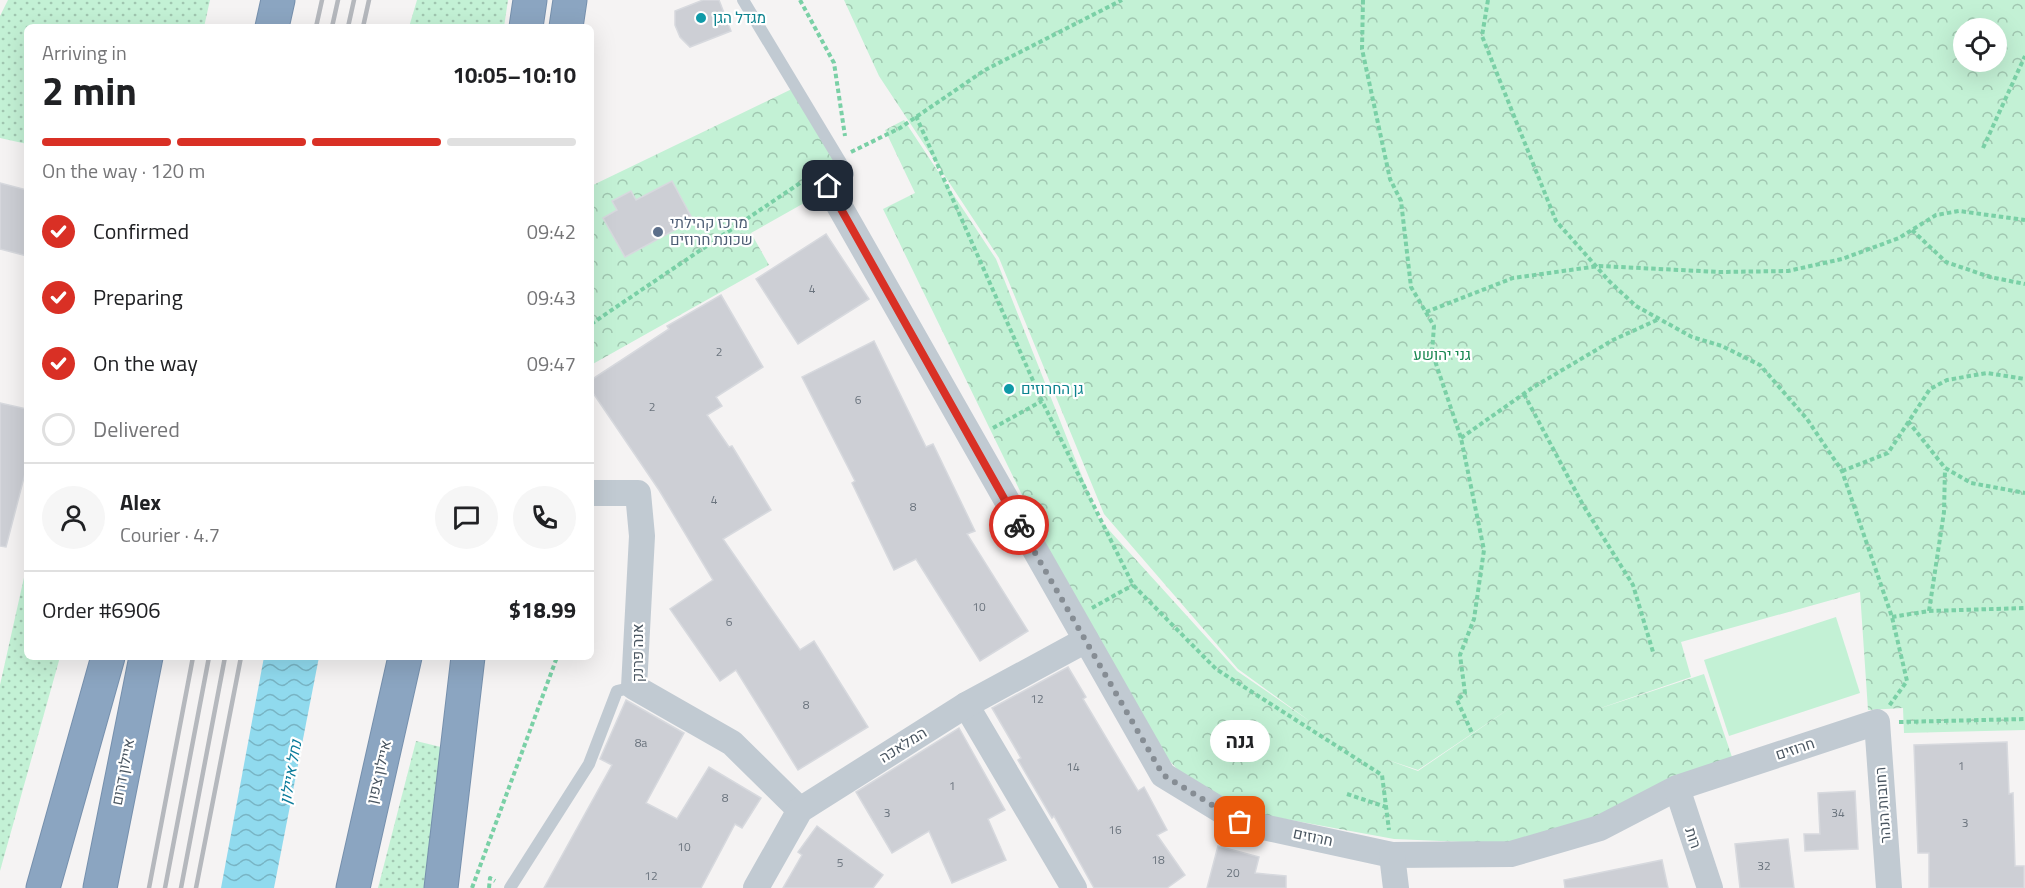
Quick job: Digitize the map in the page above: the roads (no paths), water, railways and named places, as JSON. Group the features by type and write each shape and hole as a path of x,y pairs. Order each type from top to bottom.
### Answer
{"highway":[{"path":"273,24 278,0"},
{"path":"526,24 530,0"},
{"path":"566,24 570,0"},
{"path":"43,888 107,660"},
{"name":"איילון דרום","path":"100,888 145,660"},
{"name":"איילון צפון","path":"353,888 404,660"},
{"path":"441,888 468,660"}],"street":[{"name":"חרוזים","path":"838,180 972,440 1163,775 1240,822 1392,855 1511,854 1600,828 1677,788 1877,723"},
{"name":"אנה פרנק","path":"594,493 638,493 642,536 634,687 732,743 800,810"},
{"name":"המלאכה","path":"756,888 800,810 966,705 1079,629"},
{"path":"966,705 1074,888"},
{"name":"רחובות הנהר","path":"1877,723 1889,888"},
{"name":"רות","path":"1677,788 1710,888"},
{"path":"1392,855 1396,888"}],"lane":[{"path":"743,0 843,157 838,180"},
{"path":"510,888 589,764 617,690 634,687"}],"water":[{"name":"נחל איילון","path":"263,660 318,660 274,888 221,888"}],"railway":[{"path":"317,24 322,0"},
{"path":"333,24 338,0"},
{"path":"349,24 354,0"},
{"path":"364,24 369,0"},
{"path":"149,888 192,660"},
{"path":"165,888 208,660"},
{"path":"181,888 224,660"},
{"path":"196,888 240,660"}],"place":[{"name":"מגדל הגן","path":"701,18"},
{"name":"מרכז קהילתי שכונת חרוזים","path":"658,232"},
{"name":"גן החרוזים","path":"1009,389"},
{"name":"גנה","path":"1240,822"}],"park label":[{"name":"גני יהושע","path":"1442,355"}]}
